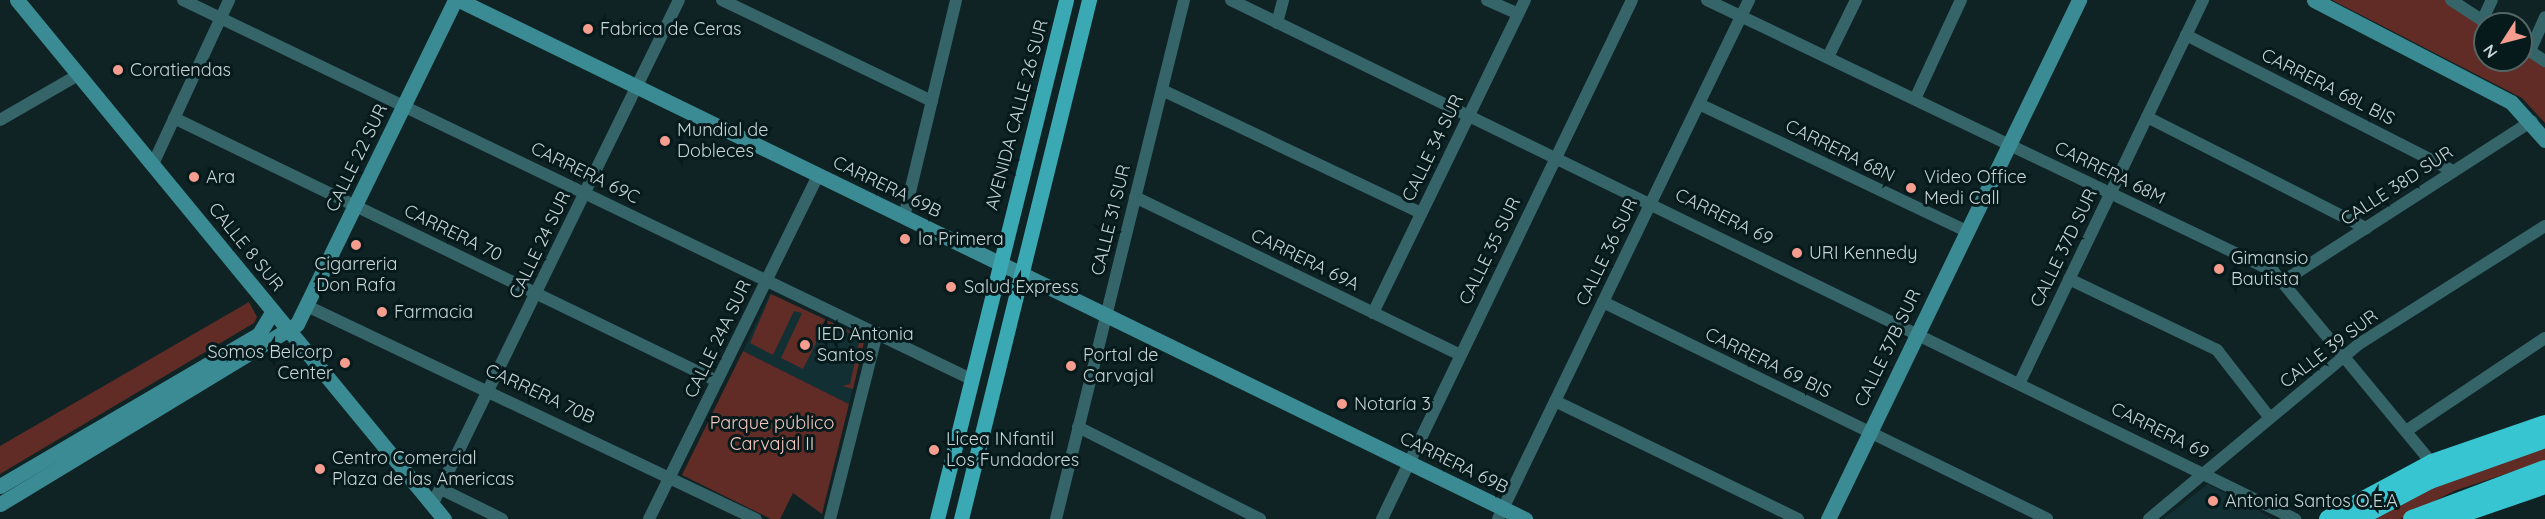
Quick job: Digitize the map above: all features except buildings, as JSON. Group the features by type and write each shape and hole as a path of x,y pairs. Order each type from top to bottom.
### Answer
{"highway":[{"path":"2328,519 2432,463 2545,424"},
{"path":"2356,519 2430,480 2545,439"},
{"path":"2412,519 2545,469"},
{"path":"2447,519 2476,514 2545,485"}],"main road":[{"name":"AVENIDA CALLE 26 SUR","path":"937,519 1066,0"},
{"path":"961,519 1089,0"}],"street":[{"name":"CARRERA 69C","path":"183,0 971,379"},
{"path":"153,164 229,0"},
{"name":"CARRERA 69B","path":"457,0 1408,462 1500,514 1525,519"},
{"name":"CALLE 22 SUR","path":"290,331 307,306 457,0"},
{"name":"CALLE 24 SUR","path":"432,506 679,0"},
{"path":"722,0 932,101"},
{"path":"904,217 956,0"},
{"name":"CALLE 31 SUR","path":"1056,519 1184,0"},
{"name":"CARRERA 69","path":"1231,0 1918,331 2295,519"},
{"path":"1277,23 1283,0"},
{"path":"1487,0 1518,14"},
{"name":"CALLE 34 SUR","path":"1373,313 1525,0"},
{"name":"CALLE 35 SUR","path":"1382,519 1632,0"},
{"name":"CARRERA 68M","path":"1707,0 2273,271 2432,463"},
{"name":"CALLE 36 SUR","path":"1500,514 1749,0"},
{"path":"1828,57 1856,0"},
{"path":"1915,99 1962,0"},
{"name":"CALLE 37B SUR","path":"1828,519 2079,0"},
{"name":"CALLE 37D SUR","path":"2019,382 2203,0"},
{"path":"2314,0 2510,102 2532,121 2545,140"},
{"path":"2451,0 2473,14"},
{"name":"CALLE 8 SUR","path":"24,3 78,75 444,519"},
{"path":"2533,37 2545,17"},
{"name":"CARRERA 68L BIS","path":"2186,35 2453,171"},
{"path":"0,120 78,75"},
{"path":"1162,90 1421,213"},
{"name":"CARRERA 68N","path":"1699,104 1966,231"},
{"path":"2147,117 2366,228"},
{"name":"CARRERA 70","path":"174,118 717,381"},
{"name":"CALLE 38D SUR","path":"2282,282 2532,121"},
{"name":"CALLE 24A SUR","path":"650,519 818,175"},
{"name":"CARRERA 69A","path":"1135,197 1460,355"},
{"name":"CALLE 39 SUR","path":"2149,519 2344,357 2545,225"},
{"path":"2069,279 2217,350 2270,418"},
{"name":"CARRERA 69 BIS","path":"1603,302 2047,519"},
{"name":"CARRERA 70B","path":"307,306 754,519"},
{"path":"0,486 260,334 273,311"},
{"path":"0,504 290,331"},
{"path":"830,519 877,333"},
{"path":"2406,431 2545,338"},
{"path":"1555,401 1798,519"},
{"path":"1078,426 1260,519"},
{"path":"441,489 502,519"}],"shaded area":[{"name":"IED Antonia Santos","path":"770,294 865,338 849,404 743,351"},
{"name":"Antonia Santos O.E.A","path":"2208,484 2274,519 2163,519"}],"green space":[{"path":"2332,0 2445,0 2473,18 2473,72 2533,72 2533,57 2545,65 2545,123 2522,98"},
{"path":"771,294 865,338 853,389 842,386 850,384 860,338 832,325 825,325 803,369 781,358 802,313 794,311 773,355 750,343"},
{"path":"249,302 257,317 254,323 0,474 0,446"},
{"name":"Parque público Carvajal II","path":"743,351 849,404 822,514 793,493 780,519 771,519 682,475"},
{"path":"2545,444 2545,461 2454,491 2400,519 2366,519 2430,484"}],"place":[{"name":"Fabrica de Ceras","path":"588,29"},
{"name":"Coratiendas","path":"118,70"},
{"name":"Mundial de Dobleces","path":"665,141"},
{"name":"Ara","path":"194,177"},
{"name":"Video Office Medi Call","path":"1911,188"},
{"name":"la Primera","path":"905,239"},
{"name":"Cigarreria Don Rafa","path":"356,245"},
{"name":"URI Kennedy","path":"1797,253"},
{"name":"Gimansio Bautista","path":"2219,269"},
{"name":"Salud Express","path":"951,287"},
{"name":"Farmacia","path":"382,312"},
{"name":"IED Antonia Santos","path":"805,345"},
{"name":"Somos Belcorp Center","path":"345,363"},
{"name":"Portal de Carvajal","path":"1071,366"},
{"name":"Notaría 3","path":"1342,404"},
{"name":"Licea INfantil Los Fundadores","path":"934,450"},
{"name":"Centro Comercial Plaza de las Americas","path":"320,469"},
{"name":"Antonia Santos O.E.A","path":"2213,501"}]}
